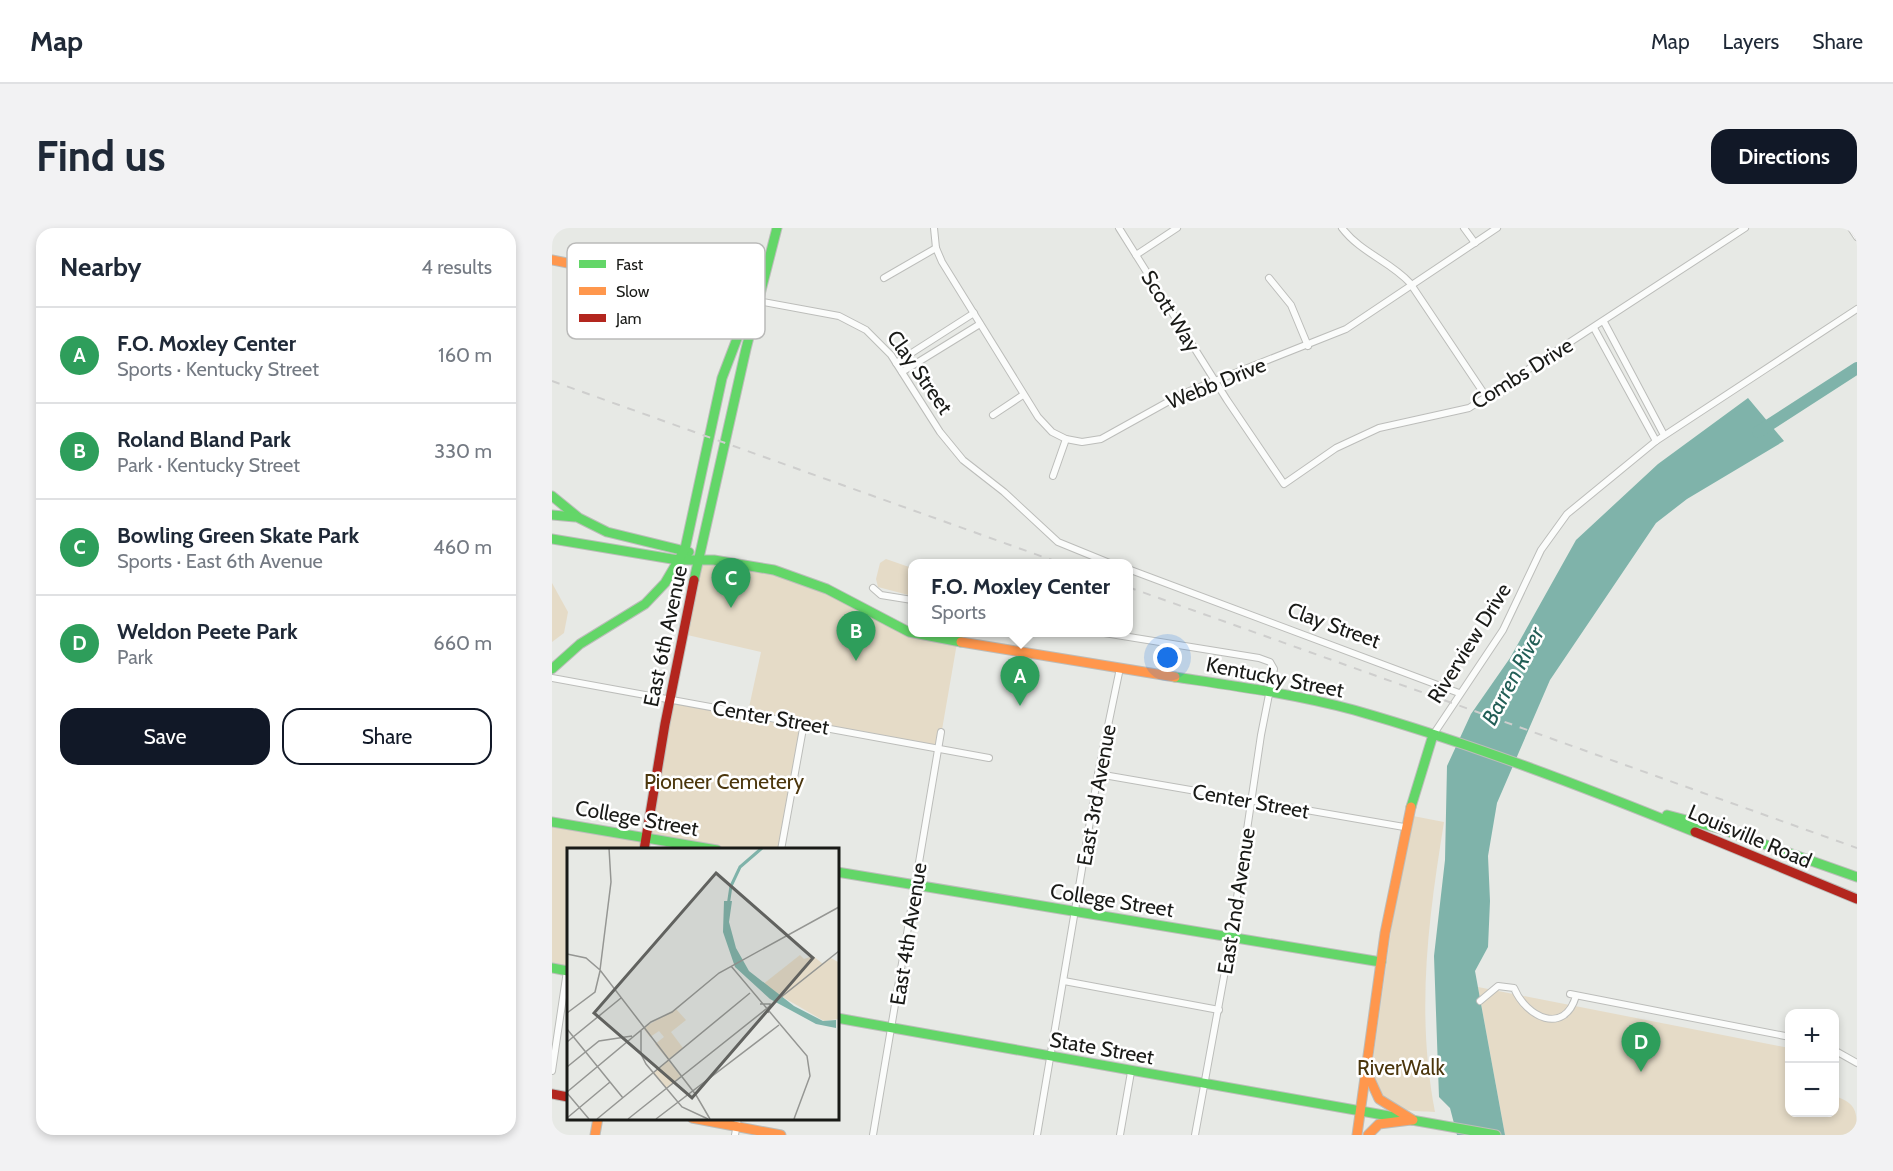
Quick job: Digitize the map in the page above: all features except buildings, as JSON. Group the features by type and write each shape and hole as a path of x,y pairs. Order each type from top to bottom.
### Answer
{"main road":[{"path":"765,272 777,228"},
{"name":"Clay Street","path":"552,260 567,263"},
{"name":"East 6th Avenue","path":"552,669 580,644 645,604 665,583 685,549 722,378 737,339"},
{"name":"East 6th Avenue","path":"644,848 670,698 699,558 751,339"},
{"path":"552,496 579,518"},
{"path":"552,515 562,514 579,518 624,538 685,549 699,558"},
{"name":"Kentucky Street","path":"552,539 678,560 699,558 801,579 826,589 893,627 908,632"},
{"name":"Kentucky Street","path":"940,637 957,638 1120,669 1270,692 1353,710 1433,735"},
{"name":"Louisville Road","path":"1433,735 1629,805 1857,899"},
{"name":"Riverview Drive","path":"1357,1135 1381,962 1404,827 1433,735"},
{"name":"Louisville Road","path":"1629,805 1721,829 1857,877"},
{"name":"College Street","path":"552,822 705,848"},
{"name":"College Street","path":"838,872 1381,962"},
{"path":"552,968 567,971"},
{"name":"State Street","path":"838,1018 1050,1058 1496,1135"},
{"path":"1368,1058 1372,1090 1377,1098 1384,1105 1416,1121"},
{"path":"552,1094 567,1097"},
{"path":"595,1135 598,1120"},
{"path":"698,1120 781,1135"},
{"path":"1368,1135 1379,1124 1416,1121"}],"street":[{"path":"934,228 936,248 1023,395 1046,427 1066,440 1053,476"},
{"name":"Scott Way","path":"1119,228 1215,381 1284,484"},
{"path":"1136,255 1177,228"},
{"path":"1342,228 1360,248 1395,270 1412,286 1487,398"},
{"path":"1464,228 1474,243"},
{"name":"Webb Drive","path":"1066,440 1082,442 1101,439 1173,399 1308,346 1357,323 1497,228"},
{"name":"Combs Drive","path":"1284,484 1336,448 1379,428 1463,410 1487,398 1745,228"},
{"path":"1851,228 1857,237"},
{"path":"884,278 936,248"},
{"path":"1269,278 1291,305 1308,346"},
{"name":"Clay Street","path":"765,303 851,320 877,339 896,363 947,442 963,460 1004,492 1059,542 1100,559"},
{"name":"Riverview Drive","path":"1433,735 1503,630 1541,550 1557,525 1578,504 1664,435 1857,309"},
{"path":"896,363 974,313"},
{"path":"1604,322 1664,435"},
{"path":"902,372 980,324"},
{"path":"1594,328 1656,441"},
{"path":"993,415 1023,395"},
{"name":"Clay Street","path":"1133,572 1459,693"},
{"path":"873,588 881,595 908,599"},
{"name":"East 2nd Avenue","path":"1124,637 1253,657 1268,661 1274,667 1219,1010 1195,1135"},
{"name":"East 3rd Avenue","path":"1037,1135 1098,774 1120,669"},
{"name":"Center Street","path":"552,678 939,747 989,758"},
{"path":"781,848 804,723"},
{"name":"East 4th Avenue","path":"873,1135 940,732"},
{"name":"Center Street","path":"1098,774 1404,827"},
{"path":"552,1071 567,977"},
{"path":"1064,981 1219,1010"},
{"path":"1480,1001 1498,986 1514,988 1519,1000 1539,1018 1551,1019 1565,1013 1573,995 1785,1036"},
{"path":"1839,1053 1857,1063"},
{"path":"1120,1135 1131,1072"}],"green space":[{"name":"Pioneer Cemetery","path":"699,558 801,579 875,618 908,628 908,637 937,637 957,643 939,747 804,723 781,848 703,848 646,838 644,848 567,848 567,971 552,968 552,822 645,838 670,697 748,712 761,652 683,634"},
{"path":"886,559 908,567 908,595 878,587 876,579 880,563"},
{"path":"552,583 568,612 564,633 552,642"},
{"name":"RiverWalk","path":"1413,816 1444,822 1433,895 1426,967 1426,1039 1435,1112 1393,1107 1380,1098 1374,1082 1374,1053 1396,896"},
{"path":"1478,987 1785,1047 1785,1117 1839,1117 1839,1098 1852,1106 1857,1120 1857,1135 1505,1135"}],"water":[{"path":"1748,398 1784,441 1687,499 1656,523 1550,680 1497,803 1488,856 1490,901 1488,947 1475,971 1505,1135 1457,1135 1450,1108 1439,1097 1434,956 1445,860 1447,766 1471,714 1510,658 1576,540 1658,464"}],"waterway":[{"name":"Barren River","path":"1758,432 1857,368"}],"railway":[{"path":"552,381 1049,559"},
{"path":"1133,589 1857,848"}],"traffic: fast":[{"path":"765,275 777,228"},
{"path":"552,669 580,644 645,604 665,583 685,549 722,378 737,339"},
{"path":"694,580 749,339"},
{"path":"552,496 579,518 607,532 689,552"},
{"path":"552,515 575,517"},
{"path":"552,539 678,560 714,560 774,570 827,589 908,631"},
{"path":"935,637 961,642"},
{"path":"1175,677 1310,699 1354,710 1526,766 1695,832"},
{"path":"1411,807 1433,735"},
{"path":"1667,815 1721,829 1857,877"},
{"path":"552,822 705,848"},
{"path":"838,872 1381,962"},
{"path":"552,968 567,971"},
{"path":"838,1018 1496,1135"}],"traffic: slow":[{"path":"552,260 567,263"},
{"path":"961,642 1175,677"},
{"path":"1357,1135 1385,933 1411,807"},
{"path":"1369,1077 1379,1099 1413,1120"},
{"path":"595,1135 598,1120"},
{"path":"702,1120 781,1135"},
{"path":"1368,1135 1379,1124 1411,1120"}],"traffic: jam":[{"path":"644,848 665,724 694,580"},
{"path":"1695,832 1857,899"},
{"path":"552,1094 567,1097"}],"place":[{"name":"Bowling Green Skate Park","path":"731,608"},
{"name":"Roland Bland Park","path":"856,661"},
{"name":"F.O. Moxley Center","path":"1020,706"},
{"name":"Weldon Peete Park","path":"1641,1072"}]}
